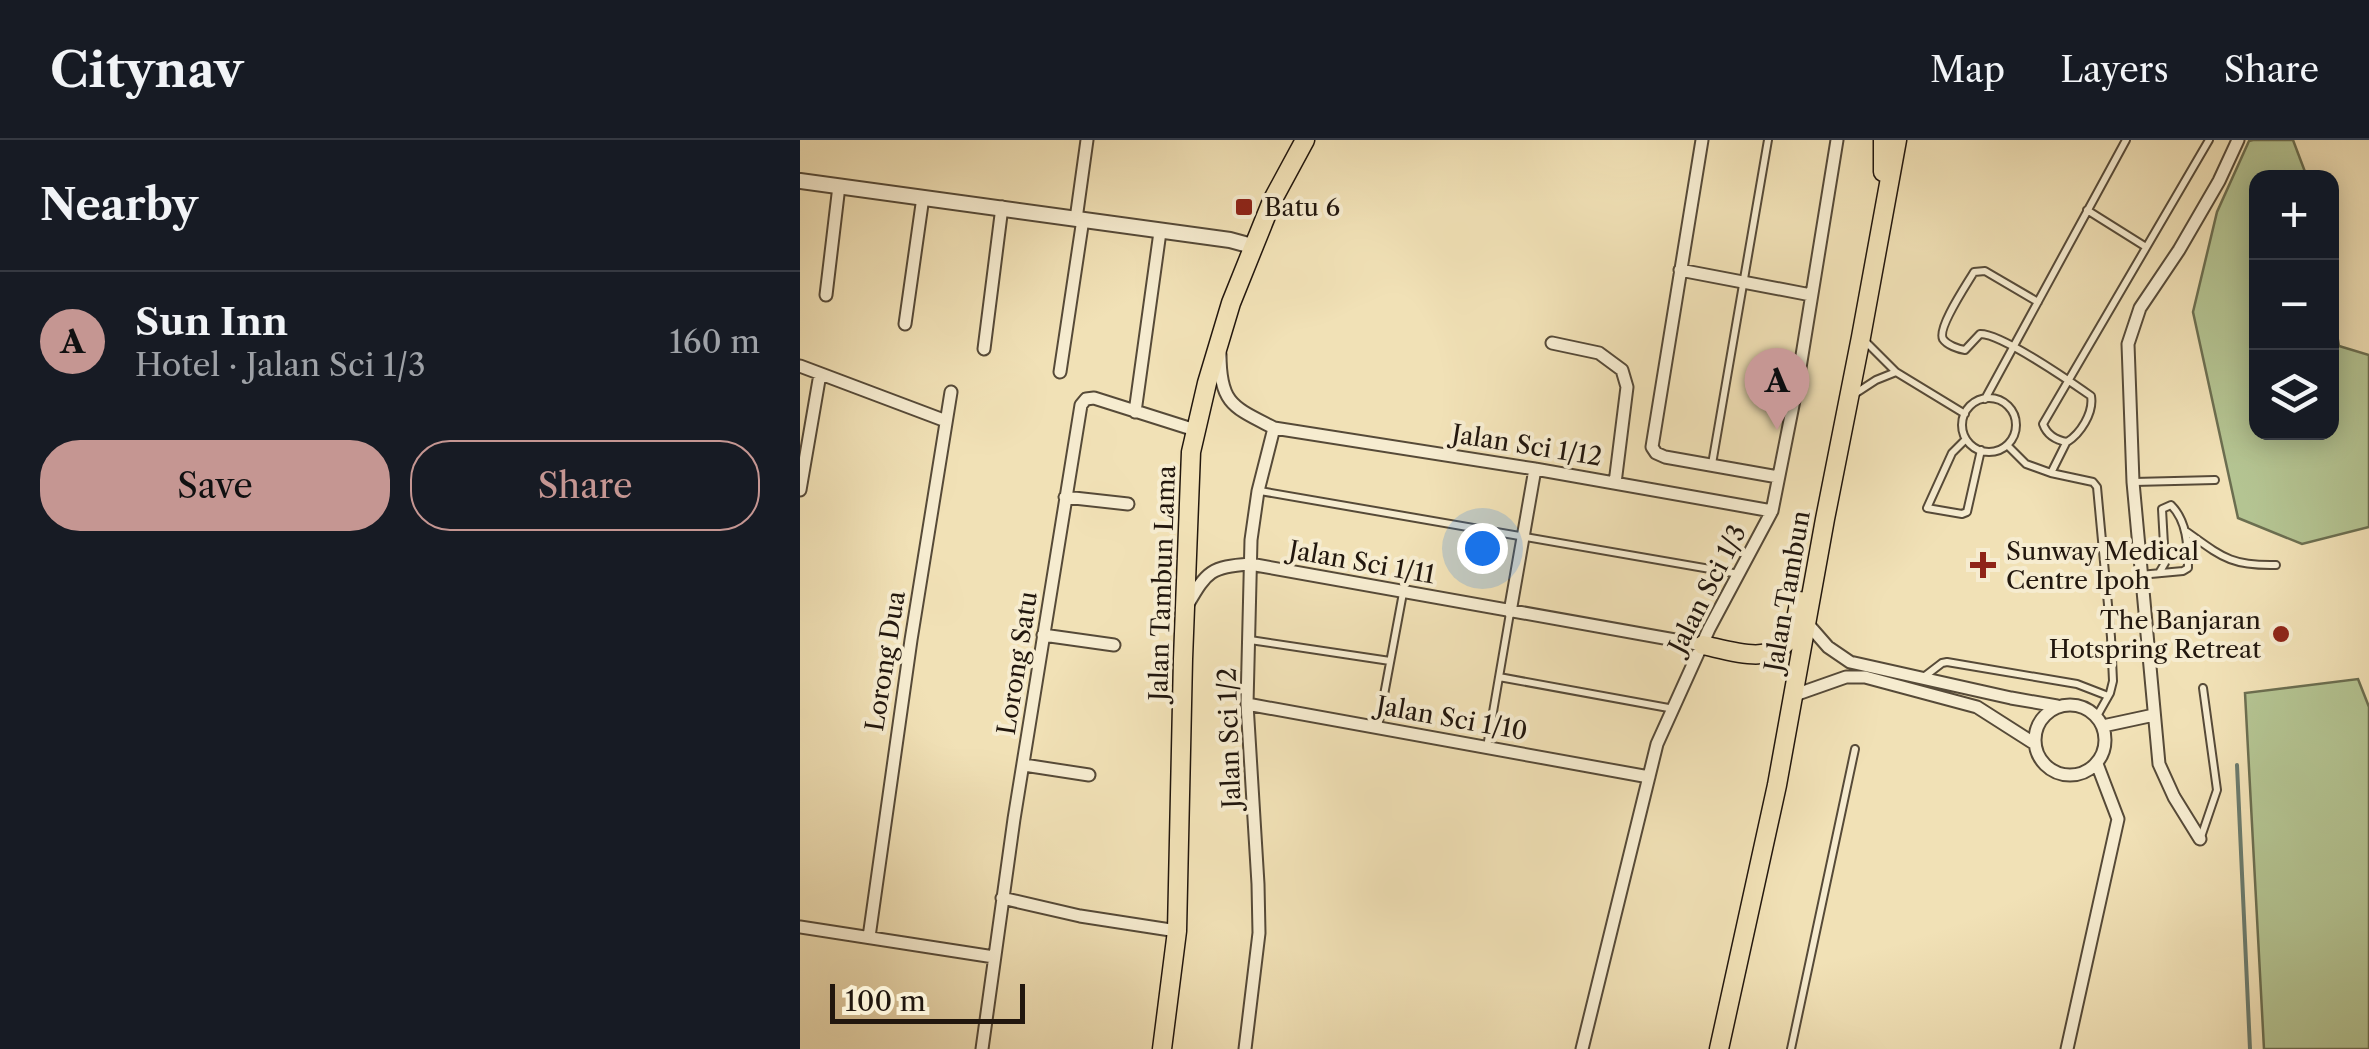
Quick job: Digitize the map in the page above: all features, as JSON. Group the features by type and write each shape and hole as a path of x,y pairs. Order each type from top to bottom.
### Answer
{"main road":[{"name":"Jalan Tambun Lama","path":"1162,1049 1178,931 1189,478 1198,422 1231,303 1272,201 1305,140"},
{"path":"1883,140 1883,213"},
{"name":"Jalan Tambun","path":"1719,1049 1777,785 1897,140"},
{"path":"1703,645 1763,655 1782,647 1790,636 1824,519"}],"street":[{"path":"1060,372 1087,140"},
{"path":"1702,140 1652,448 1665,456 1778,477"},
{"name":"Jalan Sci 1/3","path":"1582,1049 1657,744 1772,510 1798,380 1837,140"},
{"path":"2200,838 2158,764 2132,482 2128,344 2140,308 2179,250 2238,140"},
{"path":"800,181 1002,207 1252,246"},
{"path":"826,295 839,186"},
{"path":"905,324 923,197"},
{"path":"984,349 1002,207"},
{"path":"1135,412 1160,232"},
{"path":"1680,270 1811,295"},
{"path":"1220,338 1221,381 1226,396 1240,411 1274,428"},
{"path":"1552,343 1599,353 1622,370 1627,387 1615,483"},
{"path":"800,366 946,421"},
{"path":"800,490 820,374"},
{"name":"Lorong Dua","path":"869,937 911,640 952,392"},
{"name":"Lorong Satu","path":"982,1049 1002,898 1082,402 1094,398 1135,412 1198,422"},
{"name":"Jalan Sci 1/12","path":"1274,428 1772,510"},
{"name":"Jalan Sci 1/2","path":"1245,1049 1258,933 1247,704 1250,564 1258,491 1274,428"},
{"path":"1510,612 1536,469"},
{"path":"1065,497 1128,504"},
{"path":"1184,611 1201,582 1220,566 1250,564"},
{"name":"Jalan Sci 1/11","path":"1250,564 1703,645"},
{"path":"1807,623 1828,647 1850,662 2012,698 2058,706 2079,705 2100,721 2106,746 2097,764 2088,771 2065,775 2044,764 2038,755 2035,732 2047,712 2058,706"},
{"path":"1043,635 1114,645"},
{"path":"1792,696 1846,677 1865,678 1977,707 2035,744"},
{"name":"Jalan Sci 1/10","path":"1247,704 1649,777"},
{"path":"2100,721 2154,716"},
{"path":"2067,1049 2118,819 2097,764"},
{"path":"1024,765 1090,775"},
{"path":"1002,898 1080,916 1178,931"},
{"path":"800,926 994,957"}],"lane":[{"path":"1712,466 1768,140"},
{"path":"1984,398 1998,400 2012,411 2016,430 2007,445 1994,451 1981,450 1966,439 1962,426 1965,414 1984,398 2126,140"},
{"path":"2066,442 2046,432 2043,424 2210,140"},
{"path":"2086,210 2146,247"},
{"path":"2038,302 1980,270 1974,272 1942,331 1944,340 1965,350 1982,333 1990,334 2091,396 2089,415 2066,442 2051,473"},
{"path":"1861,337 1896,372 1965,414"},
{"path":"1849,399 1876,380 1896,372"},
{"path":"1966,439 1952,453 1926,508 1967,512 1981,450"},
{"path":"2007,445 2023,462 2098,487 2113,681 2100,721"},
{"path":"2132,482 2215,480"},
{"path":"1258,491 1738,574"},
{"path":"2140,575 2183,571 2188,568 2186,532 2170,505 2164,506 2161,513 2165,564 2160,573"},
{"path":"2186,532 2233,562 2276,565"},
{"path":"1378,727 1403,593"},
{"path":"1487,747 1510,612"},
{"path":"1248,640 1390,661"},
{"path":"1924,677 1947,662 2077,684 2108,696"},
{"path":"1499,677 1674,708"},
{"path":"2200,838 2218,790 2203,688"},
{"path":"1791,1049 1855,749"}],"green space":[{"path":"2293,140 2304,170 2249,170 2249,440 2339,440 2339,346 2369,355 2369,527 2302,544 2238,518 2193,312 2217,212 2249,141"},
{"path":"2358,679 2369,707 2369,1049 2264,1049 2245,693"}],"waterway":[{"path":"2237,765 2250,1049"}],"place":[{"name":"Batu 6","path":"1244,207"},
{"name":"Sun Inn","path":"1777,430"},
{"name":"Sunway Medical Centre Ipoh","path":"1983,565"},
{"name":"The Banjaran Hotspring Retreat","path":"2281,634"}]}
